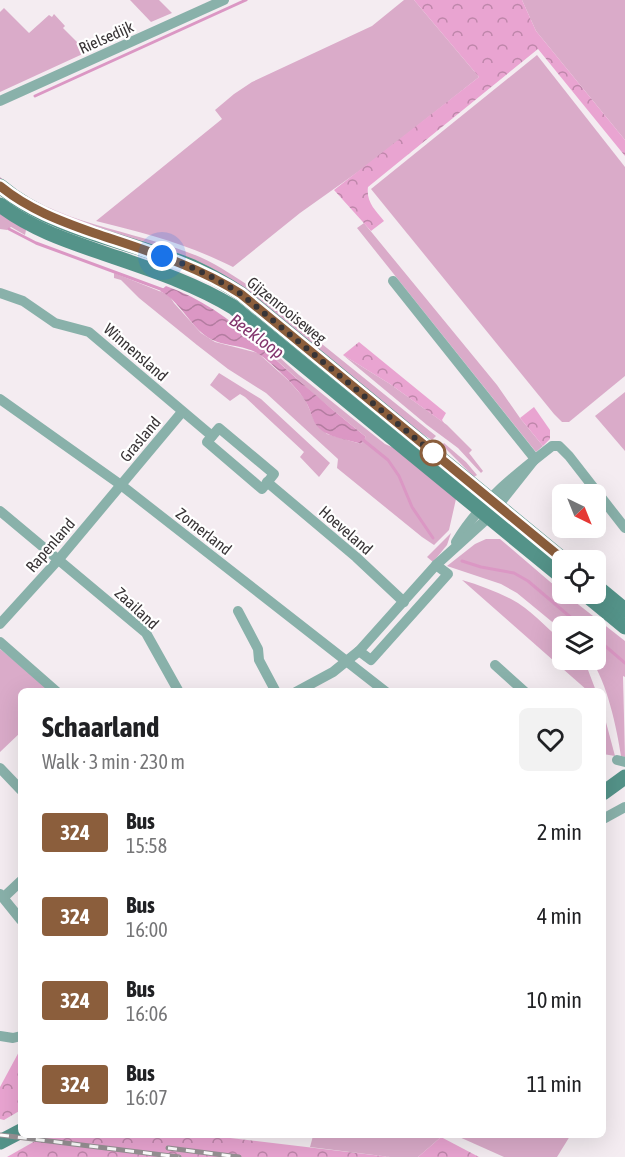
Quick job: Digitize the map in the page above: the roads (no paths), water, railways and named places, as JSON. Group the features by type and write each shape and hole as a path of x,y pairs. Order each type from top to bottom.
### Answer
{"main road":[{"name":"Gijzenrooiseweg","path":"0,186 25,204 51,217 193,267 241,294 490,507 552,567"},
{"name":"Gijzenrooiseweg","path":"0,206 46,232 209,292 233,307 490,507 552,552"},
{"path":"606,594 625,610"},
{"path":"597,604 625,627"},
{"path":"606,791 625,777"},
{"path":"606,798 625,789"},
{"path":"0,1142 18,1133"}],"street":[{"name":"Rielsedijk","path":"0,101 224,0"},
{"path":"393,280 535,459"},
{"name":"Winnensland","path":"0,293 23,301 55,323 89,332 182,412"},
{"name":"Zomerland","path":"0,399 120,485 381,688"},
{"name":"Hoeveland","path":"182,412 212,436"},
{"name":"Grasland","path":"120,485 182,412"},
{"name":"Hoeveland","path":"219,428 274,474 267,482 262,489 207,442 219,428"},
{"path":"303,688 333,672 359,651 490,507 508,480 552,446 559,446 625,528"},
{"name":"Hoeveland","path":"267,482 356,557 404,602"},
{"name":"Rapenland","path":"0,624 59,559 120,485"},
{"name":"Zaailand","path":"0,511 146,633 177,688"},
{"path":"359,651 371,660 448,574 436,565"},
{"path":"238,611 258,649 259,660 274,688"},
{"path":"0,642 52,688"},
{"path":"495,665 521,688"},
{"path":"0,768 18,787"},
{"path":"606,817 625,807"},
{"path":"18,883 2,895 18,916"},
{"path":"0,1036 18,1037"}],"water":[{"path":"166,286 203,303 235,325 366,437 361,444 322,431 314,422 303,397 276,368 257,353 215,341 202,333 172,299 160,291"}],"waterway":[{"path":"35,96 246,0"},
{"name":"Beekloop","path":"9,229 36,243 166,291"},
{"name":"Beekloop","path":"362,439 388,460 399,476 412,507 433,538"},
{"name":"Beekloop","path":"462,561 514,573 528,581 569,616"},
{"name":"Beekloop","path":"606,647 625,663"}],"railway":[{"path":"0,1135 18,1137"},
{"path":"24,1138 179,1157"},
{"path":"168,1148 239,1157"}]}
